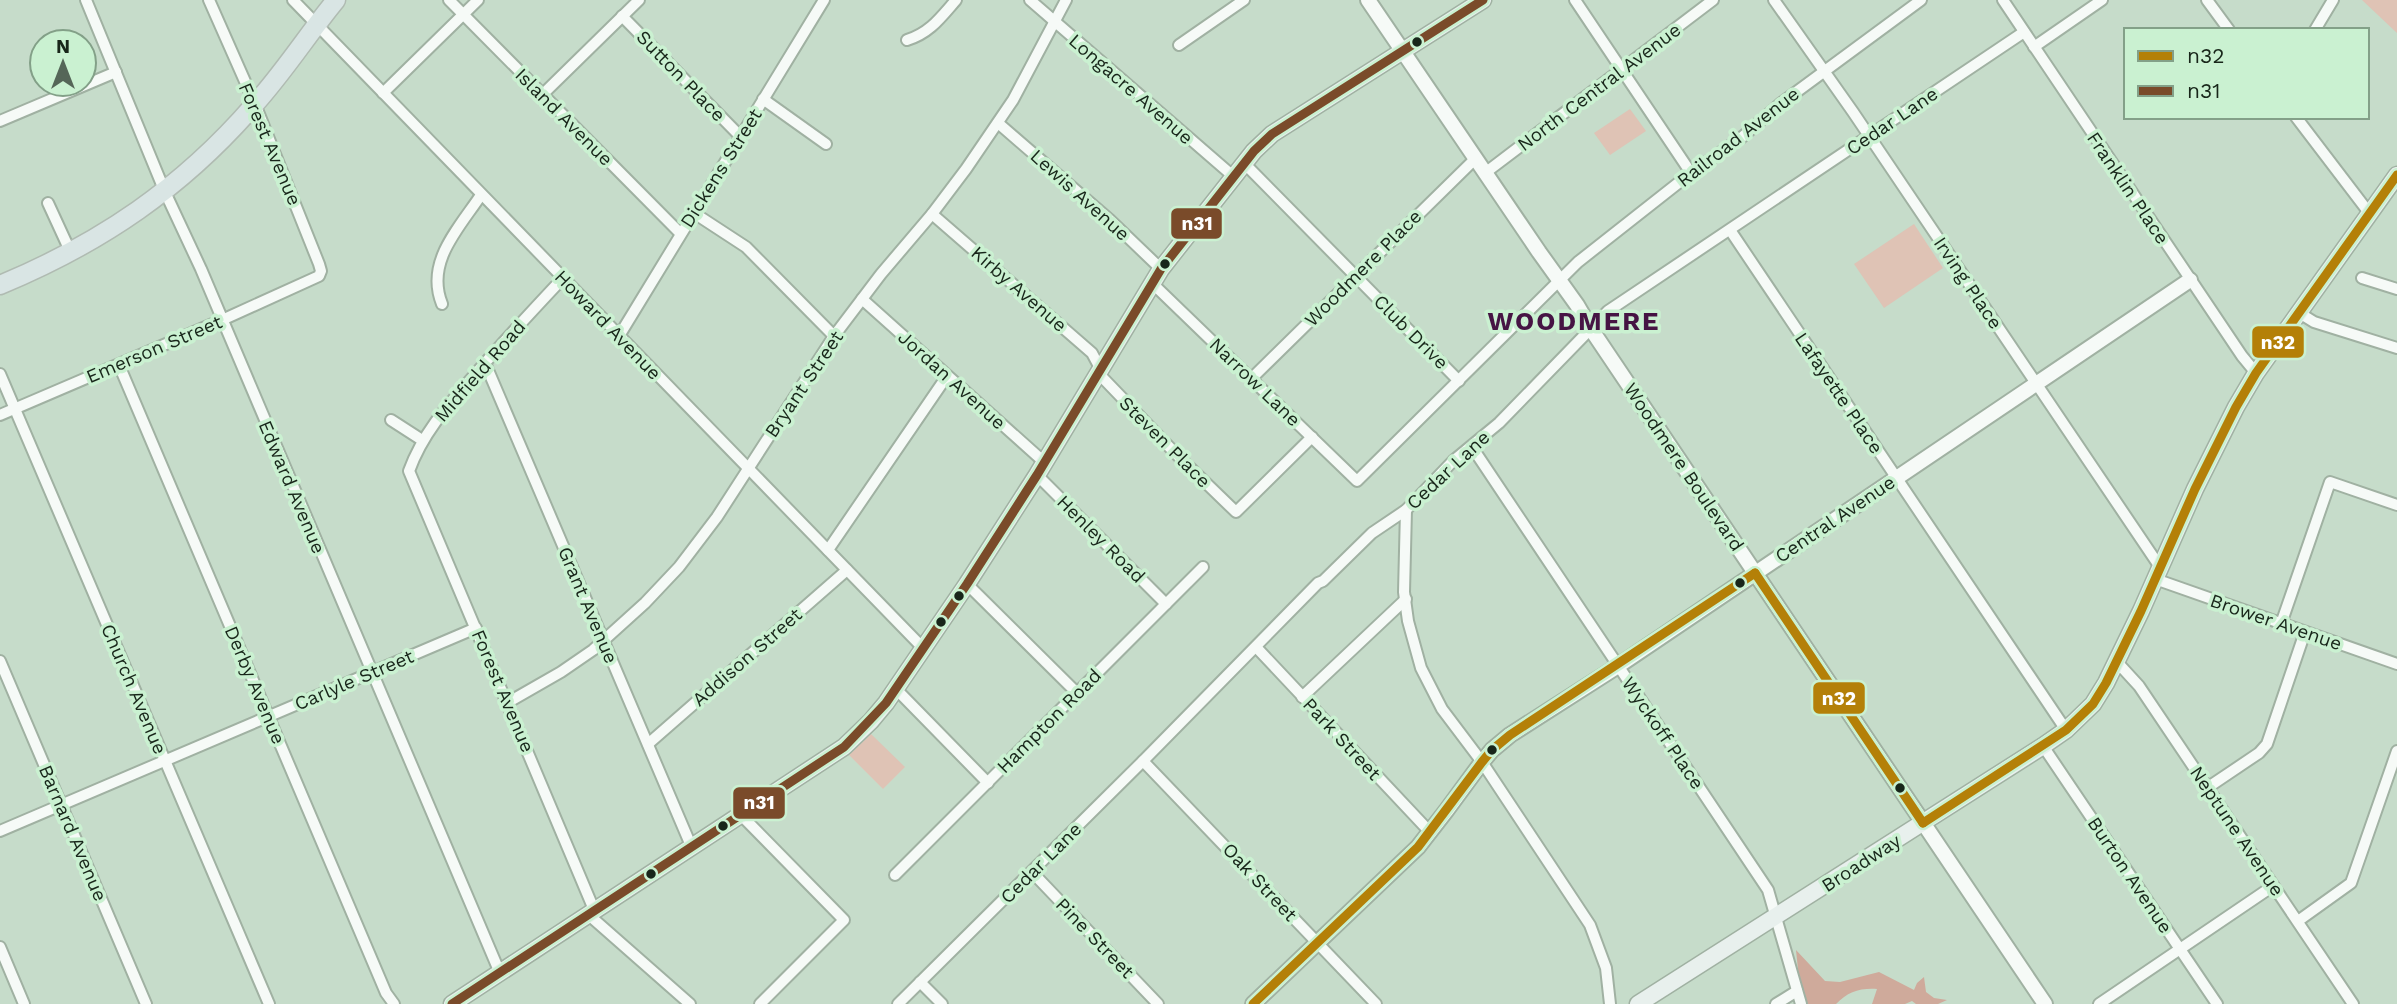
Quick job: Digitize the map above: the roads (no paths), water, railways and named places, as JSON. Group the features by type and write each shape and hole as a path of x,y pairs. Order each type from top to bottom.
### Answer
{"main road":[{"path":"0,285 71,253 118,225 188,173 255,104 336,0"},
{"path":"453,1004 844,747 871,721 896,689 967,584 1156,276 1238,170 1272,134 1483,0"},
{"name":"Broadway","path":"1638,1004 2043,746 2066,730 2093,704 2117,662 2224,430 2256,373 2301,314 2397,176"}],"street":[{"name":"Edward Avenue","path":"86,0 165,192 500,973"},
{"name":"Forest Avenue","path":"209,0 255,104 319,264 319,276 308,283"},
{"name":"Howard Avenue","path":"293,0 924,649"},
{"name":"Island Avenue","path":"449,0 680,233"},
{"path":"383,93 478,0"},
{"path":"542,95 639,0"},
{"name":"Dickens Street","path":"619,336 824,0"},
{"path":"907,40 921,35 935,24 956,0"},
{"name":"Longacre Avenue","path":"1030,0 1238,170"},
{"name":"Bryant Street","path":"507,702 561,672 593,650 645,603 679,567 717,517 834,336 932,214 998,123 1066,0"},
{"name":"Woodmere Boulevard","path":"1368,0 1577,304 1591,329 2045,1004"},
{"path":"1575,0 1691,173"},
{"name":"North Central Avenue","path":"1485,173 1713,0"},
{"name":"Irving Place","path":"1774,0 2036,385 2157,573"},
{"name":"Railroad Avenue","path":"1357,481 1578,262 1691,173 1741,138 1780,104 1921,0"},
{"name":"Franklin Place","path":"2003,0 2190,280 2256,373"},
{"path":"2034,47 2102,0"},
{"path":"2207,0 2228,28"},
{"path":"2316,28 2333,0"},
{"path":"1179,45 1236,2"},
{"name":"Sutton Place","path":"622,16 740,136"},
{"name":"Cedar Lane","path":"898,1004 1318,583 1372,533 1406,510 1453,461 1499,423 1608,311 2024,32"},
{"path":"0,121 116,72"},
{"path":"763,99 826,144"},
{"path":"2298,119 2370,214"},
{"name":"Lewis Avenue","path":"998,123 1110,220 1156,276"},
{"name":"Woodmere Place","path":"1252,378 1475,159"},
{"name":"Club Drive","path":"1238,170 1355,276 1459,381"},
{"path":"442,304 437,289 436,272 440,259 481,195"},
{"path":"48,203 71,253"},
{"path":"694,213 746,247 834,336"},
{"name":"Kirby Avenue","path":"932,214 1092,353 1100,368"},
{"name":"Lafayette Place","path":"1730,230 2066,730"},
{"name":"Narrow Lane","path":"1156,276 1252,378 1357,481"},
{"name":"Midfield Road","path":"409,471 422,440 485,363 563,278"},
{"path":"2362,278 2397,289"},
{"name":"Central Avenue","path":"1253,1004 1418,846 1482,762 1510,735 1618,666 2190,280"},
{"name":"Emerson Street","path":"0,415 308,283"},
{"name":"Jordan Avenue","path":"862,299 947,376 1040,468"},
{"path":"2301,314 2314,323 2397,348"},
{"name":"Grant Avenue","path":"485,363 692,848"},
{"name":"Derby Avenue","path":"118,365 386,993 394,1004"},
{"name":"Steven Place","path":"1100,368 1101,376 1126,403 1236,512 1312,437"},
{"name":"Church Avenue","path":"0,374 269,1004"},
{"path":"828,550 947,376"},
{"path":"391,420 422,440"},
{"name":"Wyckoff Place","path":"1472,447 1768,890 1801,1004"},
{"name":"Henley Road","path":"1040,468 1166,604"},
{"name":"Forest Avenue","path":"409,471 507,702 592,914"},
{"path":"2281,624 2330,482 2397,505"},
{"path":"1406,510 1404,592 1413,641 1429,686 1442,709 1482,762 1591,925 1606,968 1610,1004"},
{"name":"Hampton Road","path":"895,875 1203,567"},
{"name":"Addison Street","path":"648,744 847,570"},
{"name":"Brower Avenue","path":"2157,573 2281,624 2397,664"},
{"path":"967,584 1077,693"},
{"path":"1302,697 1406,598"},
{"name":"Carlyle Street","path":"0,831 476,628"},
{"path":"2207,788 2267,744 2305,632"},
{"name":"Park Street","path":"1256,647 1429,831"},
{"name":"Barnard Avenue","path":"0,661 146,1004"},
{"name":"Neptune Avenue","path":"2117,662 2139,686 2353,1004"},
{"path":"896,689 988,783"},
{"name":"Burton Avenue","path":"2043,746 2217,1004"},
{"path":"2298,921 2351,883 2397,751"},
{"name":"Oak Street","path":"1143,761 1376,1004"},
{"path":"741,815 844,920 760,1004"},
{"name":"Pine Street","path":"1032,872 1158,1004"},
{"path":"2099,1004 2273,886"},
{"path":"592,914 690,1004"},
{"path":"0,947 24,1004"},
{"path":"920,982 942,1004"},
{"path":"1776,1004 1797,991"}],"district":[{"name":"WOODMERE","path":"1574,321"}]}
